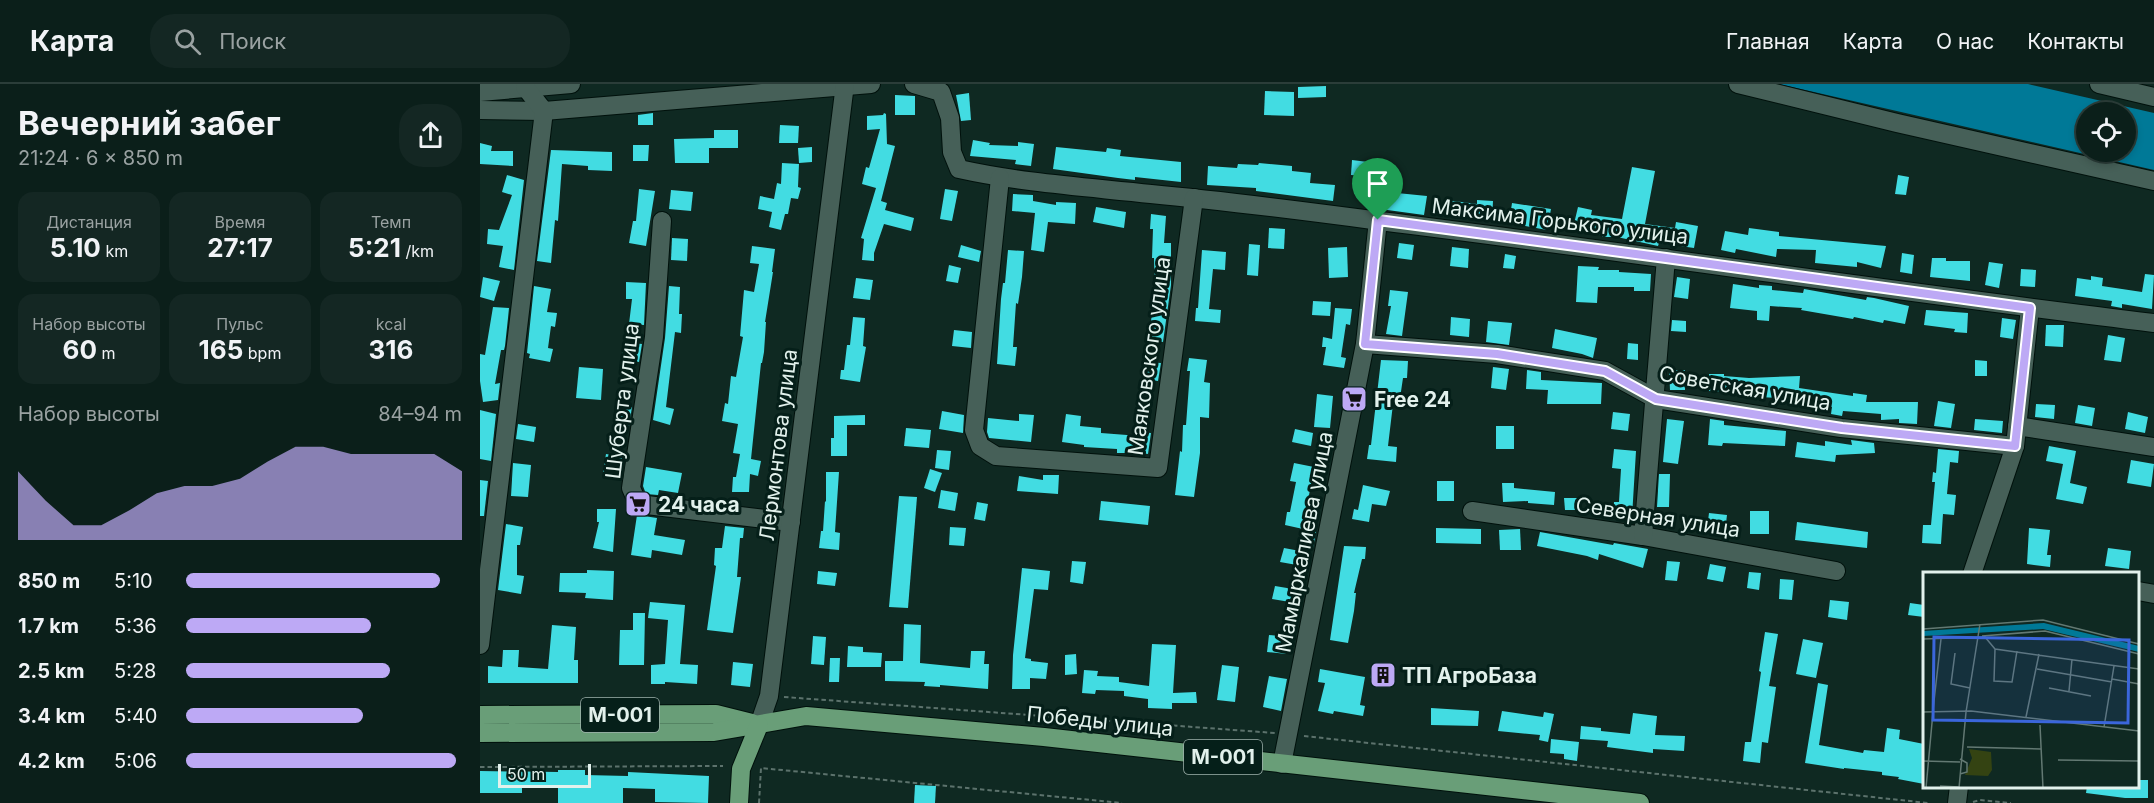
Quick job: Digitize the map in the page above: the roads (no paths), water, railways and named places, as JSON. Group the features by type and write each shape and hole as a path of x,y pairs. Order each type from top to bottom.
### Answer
{"main road":[{"name":"М-001","path":"480,715 716,714 759,726"},
{"name":"Победы улица","path":"759,726 806,716 1044,737 1640,803"},
{"name":"М-001","path":"480,733 714,732 759,726"},
{"name":"Лермонтова улица","path":"739,803 741,769 759,726"}],"street":[{"path":"480,92 571,84"},
{"path":"480,110 544,111 820,86 871,84"},
{"name":"Максима Горького улица","path":"914,84 941,92 950,118 952,152 959,169 1000,178 1378,220 2154,323"},
{"path":"1738,84 2154,182"},
{"path":"2099,84 2154,97"},
{"name":"Лермонтова улица","path":"759,726 769,696 848,85"},
{"path":"480,645 544,111 525,87"},
{"name":"Маяковского улица","path":"1000,178 974,430 980,446 996,456 1158,468 1194,198"},
{"name":"Мамыркалиева улица","path":"1282,764 1365,344 1378,220"},
{"name":"Шуберта улица","path":"662,221 654,337 631,488 638,504 792,522"},
{"path":"1643,536 1666,258"},
{"path":"1972,572 2015,446 2030,308"},
{"name":"Советская улица","path":"1365,344 1497,354 1605,371 1656,399 1842,428 2015,446"},
{"path":"2017,426 2154,447"},
{"name":"Северная улица","path":"1472,512 1643,536 1836,571"},
{"path":"2139,591 2154,594"},
{"path":"1957,803 1959,788"}],"water":[{"path":"1779,84 2028,84 2106,102 2076,102 2076,152"},
{"path":"2136,109 2154,113 2154,170 2119,162 2136,162"}],"place":[{"name":"Free 24","path":"1354,399"},
{"name":"24 часа","path":"638,504"},
{"name":"ТП АгроБаза","path":"1383,675"}]}
